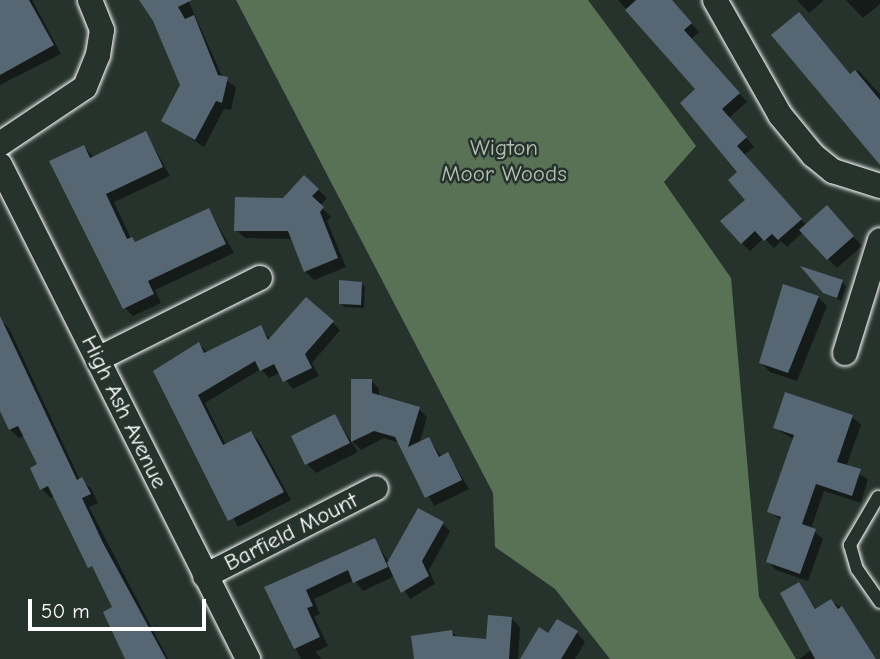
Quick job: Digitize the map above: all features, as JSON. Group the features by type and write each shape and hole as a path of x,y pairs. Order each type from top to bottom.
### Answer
{"street":[{"path":"0,144 85,87 98,55 102,30 90,0"},
{"path":"715,0 780,116 813,155 833,171 880,186"},
{"name":"High Ash Avenue","path":"0,165 248,659"},
{"path":"845,353 880,240"},
{"path":"98,359 260,278"},
{"name":"Barfield Mount","path":"205,576 376,488"}],"lane":[{"path":"878,497 850,544 857,569 880,602"}],"green space":[{"name":"Wigton Moor Woods","path":"236,0 588,0 696,146 664,182 731,278 759,597 796,659 610,659 555,589 495,547 493,493"}],"building":[{"path":"0,0 29,0 54,45 0,75"},
{"path":"139,0 192,0 178,7 185,19 194,15 218,75 228,77 222,103 216,101 195,140 161,121 180,85 153,21"},
{"path":"636,0 672,0 692,23 684,30 740,93 722,109 747,137 737,146 802,219 778,240 772,234 764,241 755,231 741,244 720,221 745,200 728,180 737,172 680,103 695,89 625,10"},
{"path":"799,12 850,74 855,70 880,100 880,165 771,35"},
{"path":"146,131 163,167 106,194 127,239 132,237 135,242 209,208 226,244 148,281 154,294 123,309 49,161 84,145 90,158"},
{"path":"304,175 319,189 312,196 324,207 320,212 338,258 304,272 288,231 234,231 235,197 283,198"},
{"path":"827,205 854,236 827,260 799,230"},
{"path":"800,266 843,280 837,298 823,293"},
{"path":"339,280 362,282 361,305 339,304"},
{"path":"783,284 819,296 788,373 759,363"},
{"path":"306,297 334,321 305,354 312,368 283,382 274,364 260,371 255,361 198,395 223,445 251,431 284,492 228,521 153,371 199,342 204,353 261,325 268,340"},
{"path":"0,316 77,480 82,477 91,494 82,498 103,543 166,659 125,659 103,612 112,607 92,566 88,568 48,486 40,490 30,468 37,464 18,426 9,430 0,411"},
{"path":"351,379 372,379 372,393 420,407 408,447 429,437 439,457 448,452 462,480 425,498 395,437 374,431 351,442"},
{"path":"785,392 853,415 837,462 861,469 852,496 816,484 802,524 816,529 800,574 766,562 781,517 767,512 794,435 773,428"},
{"path":"335,414 350,443 305,465 291,436"},
{"path":"418,508 444,522 422,561 429,576 401,593 387,563"},
{"path":"375,538 388,567 353,583 348,570 306,590 313,606 307,608 320,637 294,649 264,587"},
{"path":"799,582 815,609 831,599 838,609 842,606 876,659 815,659 780,593"},
{"path":"488,615 512,617 509,659 414,659 411,636 452,630 453,636 486,639"},
{"path":"557,619 578,631 561,659 520,659 539,627 548,633"}]}
